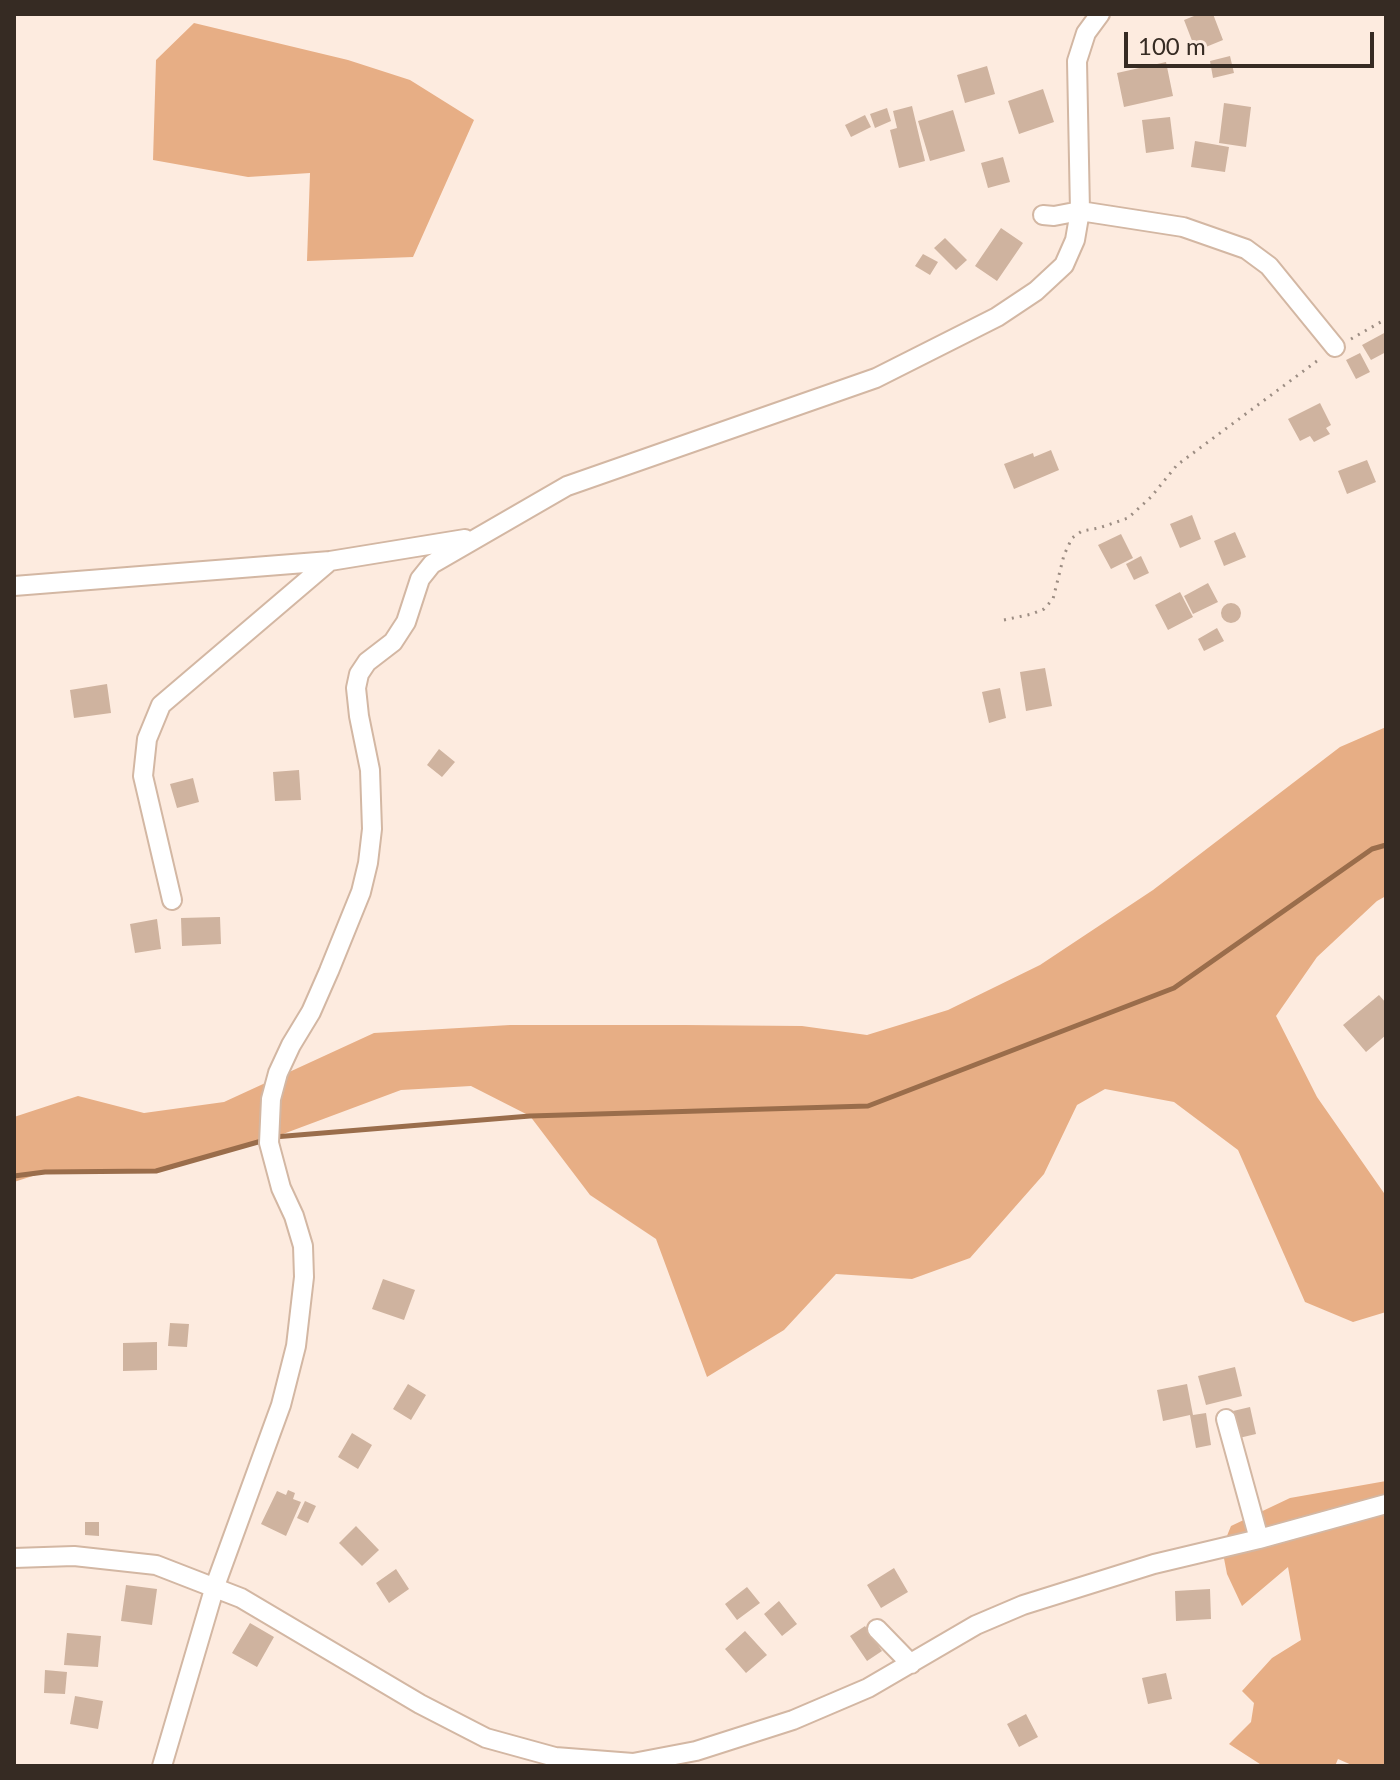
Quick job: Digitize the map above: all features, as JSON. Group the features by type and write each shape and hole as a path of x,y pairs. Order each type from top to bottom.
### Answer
{"street":[{"path":"162,1766 215,1586 281,1405 296,1346 304,1277 303,1246 281,1188 269,1143 271,1099 278,1073 329,971 361,892 368,863 372,829 370,770 359,716 356,688 359,674 367,662 393,642 406,622 420,579 432,564 567,486 876,378 997,317 1036,291 1064,265 1075,240 1080,211 1077,61 1086,33 1100,14"},
{"path":"1043,215 1080,211 1183,227 1246,249 1269,266 1335,347"},
{"path":"19,588 330,561 476,538"},
{"path":"172,900 143,776 147,739 161,705 330,561"},
{"path":"1226,1419 1259,1539"},
{"path":"14,1558 74,1556 156,1565 241,1598 420,1704 486,1738 555,1757 633,1763 696,1751 793,1720 868,1688 976,1625 1023,1605 1154,1564 1386,1504"},
{"path":"877,1629 911,1664"}],"path":[{"path":"1004,620 1044,609 1053,599 1064,555 1072,538 1082,531 1128,518 1151,497 1177,465 1335,347 1386,319"}],"shaded area":[{"path":"194,23 348,60 410,80 474,120 413,257 307,261 310,173 248,177 153,160 156,60"},
{"path":"1386,727 1386,896 1317,957 1276,1016 1317,1097 1386,1196 1386,1312 1353,1322 1305,1302 1238,1150 1174,1102 1105,1089 1077,1105 1044,1174 970,1258 912,1279 836,1274 784,1330 707,1377 656,1239 590,1195 530,1116 471,1086 401,1090 275,1137 156,1171 45,1172 14,1182 14,1117 78,1096 144,1113 224,1102 374,1033 510,1025 685,1025 802,1026 867,1035 948,1010 1040,965 1153,890 1340,747"},
{"path":"1386,1481 1386,1766 1354,1766 1338,1759 1335,1766 1263,1766 1229,1744 1251,1722 1254,1703 1242,1691 1272,1658 1301,1640 1288,1567 1242,1606 1227,1574 1222,1548 1231,1526 1290,1498"}],"building":[{"path":"1199,14 1213,14 1223,40 1196,51 1184,20"},
{"path":"1230,56 1234,73 1213,78 1210,61"},
{"path":"1166,62 1173,96 1124,107 1117,73"},
{"path":"987,66 995,94 965,103 957,75"},
{"path":"1043,89 1054,122 1019,134 1008,101"},
{"path":"1224,103 1251,107 1246,147 1219,143"},
{"path":"912,106 925,161 899,168 890,130 897,128 893,111"},
{"path":"887,108 891,121 875,128 870,114"},
{"path":"953,110 965,151 930,161 918,121"},
{"path":"865,115 871,127 851,137 845,125"},
{"path":"1170,117 1174,149 1146,153 1142,120"},
{"path":"1195,141 1229,147 1225,172 1191,167"},
{"path":"1003,157 1010,182 988,188 981,163"},
{"path":"1001,228 1023,243 997,281 975,266"},
{"path":"945,238 967,260 956,270 934,248"},
{"path":"923,254 938,262 930,275 915,266"},
{"path":"1386,332 1386,352 1371,360 1362,345"},
{"path":"1360,353 1370,372 1356,379 1346,360"},
{"path":"1320,403 1331,425 1326,428 1330,434 1314,442 1310,436 1300,441 1288,419"},
{"path":"1051,450 1059,470 1014,489 1004,464"},
{"path":"1367,460 1376,482 1347,494 1338,471"},
{"path":"1192,515 1201,539 1180,548 1170,524"},
{"path":"1235,532 1246,557 1224,566 1214,541"},
{"path":"1121,534 1133,558 1111,569 1098,545"},
{"path":"1141,556 1149,573 1134,580 1126,564"},
{"path":"1208,583 1218,602 1193,614 1184,596"},
{"path":"1180,592 1193,617 1168,630 1155,605"},
{"path":"1231,603 1238,606 1241,613 1238,620 1231,623 1224,620 1221,613 1224,606"},
{"path":"1217,628 1224,641 1204,651 1198,639"},
{"path":"1045,668 1052,706 1026,711 1020,672"},
{"path":"107,684 111,713 74,718 70,690"},
{"path":"1000,688 1006,718 989,723 982,692"},
{"path":"439,749 455,762 442,777 427,765"},
{"path":"299,770 301,800 275,801 273,772"},
{"path":"193,778 199,802 177,808 170,784"},
{"path":"220,917 221,944 182,946 181,918"},
{"path":"157,919 161,949 135,953 130,924"},
{"path":"1379,995 1386,1003 1386,1035 1366,1052 1343,1025"},
{"path":"383,1279 415,1290 404,1320 372,1309"},
{"path":"170,1323 189,1324 187,1347 168,1346"},
{"path":"157,1342 157,1370 123,1371 123,1343"},
{"path":"1235,1367 1242,1396 1206,1405 1198,1376"},
{"path":"408,1384 426,1395 411,1420 393,1409"},
{"path":"1187,1384 1193,1415 1206,1413 1211,1445 1196,1448 1190,1415 1163,1421 1157,1390"},
{"path":"1250,1407 1256,1434 1239,1438 1233,1411"},
{"path":"352,1433 372,1445 358,1469 338,1457"},
{"path":"288,1490 295,1493 293,1499 301,1502 286,1536 261,1524 277,1491 286,1495"},
{"path":"305,1501 316,1506 308,1523 297,1518"},
{"path":"85,1522 99,1522 99,1536 85,1535"},
{"path":"356,1526 379,1550 362,1566 339,1543"},
{"path":"894,1568 908,1592 881,1608 867,1585"},
{"path":"396,1569 409,1589 389,1603 376,1583"},
{"path":"126,1585 157,1589 152,1625 121,1621"},
{"path":"747,1587 760,1603 737,1620 725,1604"},
{"path":"1210,1589 1211,1619 1176,1621 1175,1591"},
{"path":"779,1601 797,1624 782,1636 764,1614"},
{"path":"250,1623 274,1637 257,1667 232,1653"},
{"path":"865,1626 882,1651 867,1661 850,1636"},
{"path":"745,1631 767,1655 746,1673 725,1649"},
{"path":"67,1633 101,1636 98,1667 64,1665"},
{"path":"45,1670 67,1672 65,1694 44,1693"},
{"path":"1166,1673 1172,1699 1148,1704 1142,1678"},
{"path":"75,1696 103,1701 98,1729 70,1724"},
{"path":"1026,1714 1038,1737 1019,1747 1007,1724"}],"waterway":[{"path":"274,1137 530,1116 868,1106 1174,988 1372,849 1386,845"},
{"path":"14,1176 45,1172 156,1171 265,1140"}]}
